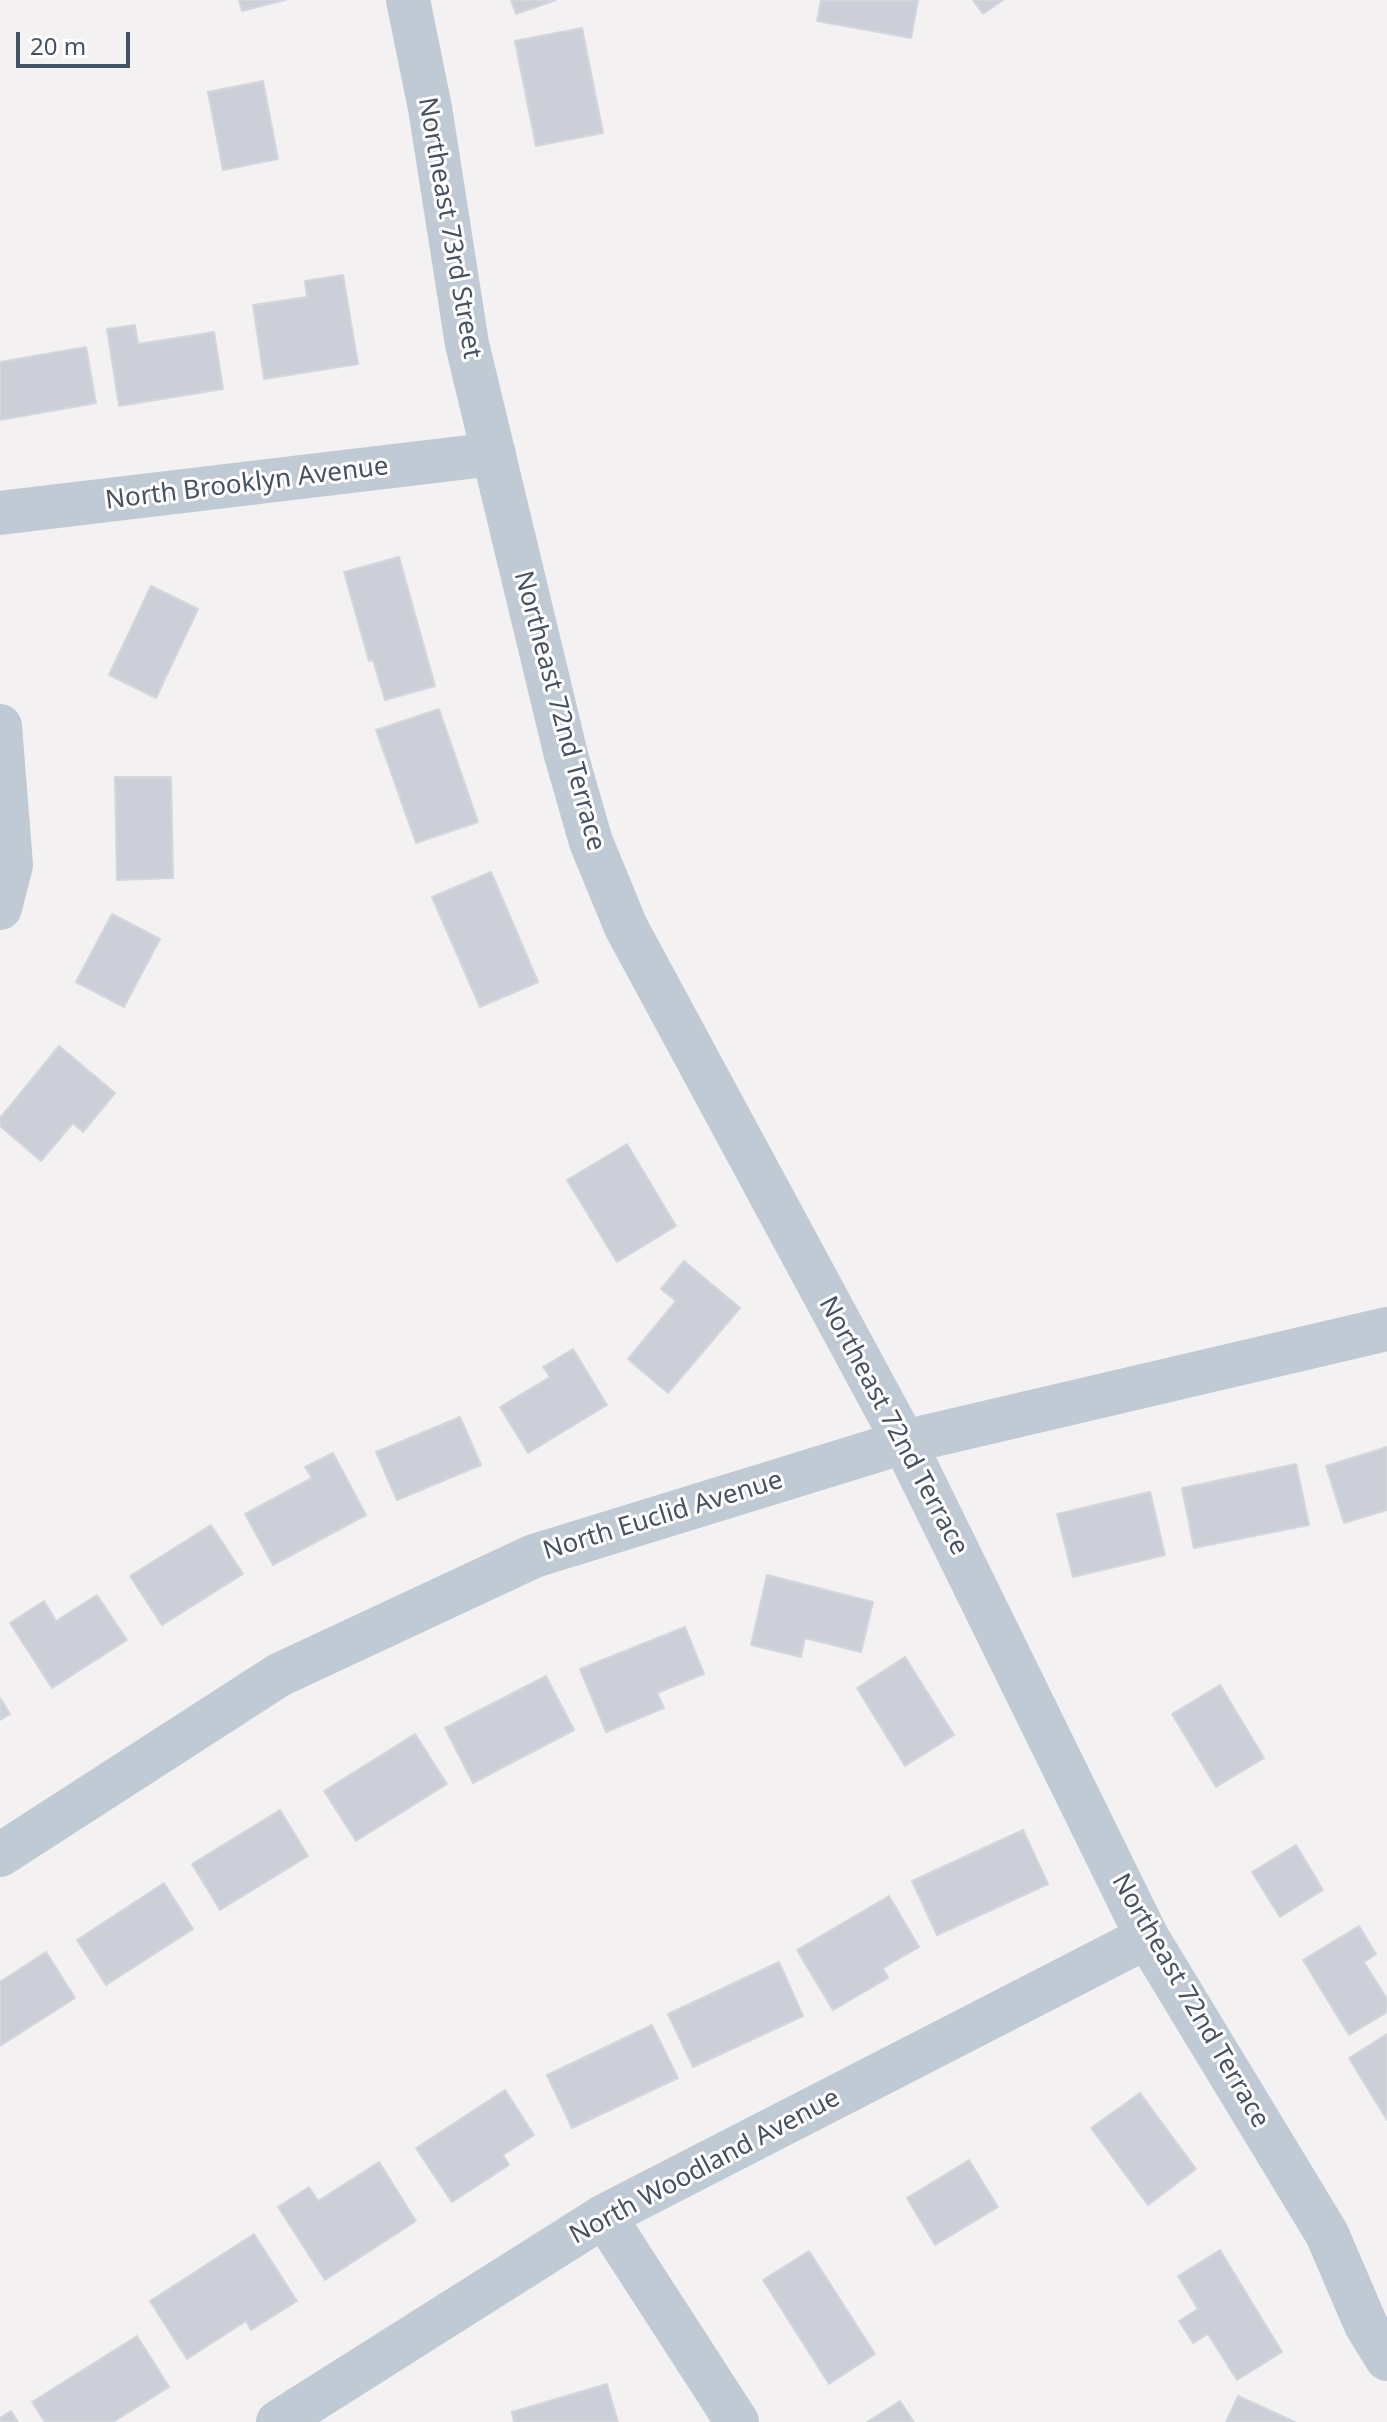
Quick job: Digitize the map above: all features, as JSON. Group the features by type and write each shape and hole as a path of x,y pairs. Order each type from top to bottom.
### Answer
{"street":[{"name":"Northeast 73rd Street","path":"408,0 430,108 467,344 494,454"},
{"name":"North Brooklyn Avenue","path":"0,513 494,454"},
{"name":"Northeast 72nd Terrace","path":"494,454 566,755 591,842 626,927 904,1442 1147,1937 1327,2234 1366,2325 1387,2359"},
{"path":"0,726 11,865 0,908"},
{"name":"North Euclid Avenue","path":"0,1855 279,1675 534,1556 904,1442 1387,1329"},
{"name":"North Woodland Avenue","path":"278,2422 604,2216 1147,1937"},
{"path":"604,2216 737,2422"}],"building":[{"path":"239,0 285,0 242,11"},
{"path":"511,0 556,0 516,14"},
{"path":"821,0 918,0 911,38 817,21"},
{"path":"973,0 1003,0 983,14"},
{"path":"582,28 603,133 536,146 515,41"},
{"path":"263,81 278,159 223,170 208,92"},
{"path":"343,275 358,364 264,379 253,305 307,297 305,281"},
{"path":"135,325 138,344 214,332 223,389 119,406 107,329"},
{"path":"86,347 96,403 0,420 0,362"},
{"path":"399,557 435,686 385,700 373,660 369,661 344,572"},
{"path":"151,586 198,609 156,698 109,675"},
{"path":"439,709 478,822 416,843 376,730"},
{"path":"115,777 171,777 173,878 117,880"},
{"path":"491,872 538,982 480,1007 432,897"},
{"path":"112,914 160,939 124,1007 76,982"},
{"path":"59,1046 115,1093 83,1132 73,1123 41,1161 0,1126 0,1118"},
{"path":"627,1144 676,1226 617,1262 567,1180"},
{"path":"684,1261 740,1308 668,1393 628,1359 676,1301 661,1289"},
{"path":"573,1349 607,1405 528,1453 500,1407 550,1377 543,1367"},
{"path":"460,1417 481,1465 397,1500 376,1452"},
{"path":"1387,1447 1387,1510 1344,1523 1326,1466"},
{"path":"333,1453 366,1515 273,1565 245,1514 312,1478 305,1467"},
{"path":"1296,1464 1309,1525 1194,1548 1182,1488"},
{"path":"1150,1492 1165,1555 1073,1577 1057,1514"},
{"path":"211,1525 243,1574 162,1625 130,1576"},
{"path":"767,1575 873,1602 861,1652 805,1638 801,1657 751,1645"},
{"path":"97,1595 127,1640 52,1688 10,1623 44,1601 56,1621"},
{"path":"685,1627 704,1674 657,1693 664,1708 606,1732 580,1669"},
{"path":"905,1657 954,1735 905,1766 857,1688"},
{"path":"546,1676 574,1730 473,1783 445,1728"},
{"path":"1220,1685 1264,1758 1216,1787 1172,1714"},
{"path":"0,1698 10,1714 0,1720"},
{"path":"415,1734 447,1784 356,1841 324,1791"},
{"path":"280,1810 308,1856 220,1910 192,1864"},
{"path":"1023,1830 1048,1884 937,1935 912,1881"},
{"path":"1296,1845 1323,1890 1280,1917 1252,1872"},
{"path":"164,1883 193,1929 106,1985 77,1940"},
{"path":"889,1896 919,1947 883,1968 888,1978 833,2010 797,1950"},
{"path":"1359,1926 1376,1954 1364,1962 1387,1999 1387,2012 1349,2035 1303,1960"},
{"path":"46,1952 75,1998 0,2046 0,1982"},
{"path":"779,1962 803,2016 693,2067 668,2014"},
{"path":"652,2025 678,2078 572,2128 547,2075"},
{"path":"1387,2034 1387,2120 1349,2058"},
{"path":"505,2090 534,2135 503,2155 509,2165 452,2202 416,2148"},
{"path":"1140,2093 1196,2169 1148,2205 1091,2128"},
{"path":"969,2160 998,2207 935,2245 907,2198"},
{"path":"379,2162 416,2221 325,2280 278,2207 309,2187 318,2201"},
{"path":"254,2234 297,2301 251,2330 246,2321 187,2359 150,2301"},
{"path":"1220,2250 1282,2352 1237,2380 1208,2334 1193,2343 1179,2321 1198,2309 1178,2276"},
{"path":"809,2251 875,2354 829,2384 763,2280"},
{"path":"137,2336 169,2387 113,2422 45,2422 32,2402"},
{"path":"607,2384 618,2422 514,2422 512,2412"},
{"path":"1238,2396 1295,2422 1226,2422"},
{"path":"900,2401 914,2422 867,2422"},
{"path":"11,2411 18,2422 0,2422 0,2418"}]}
